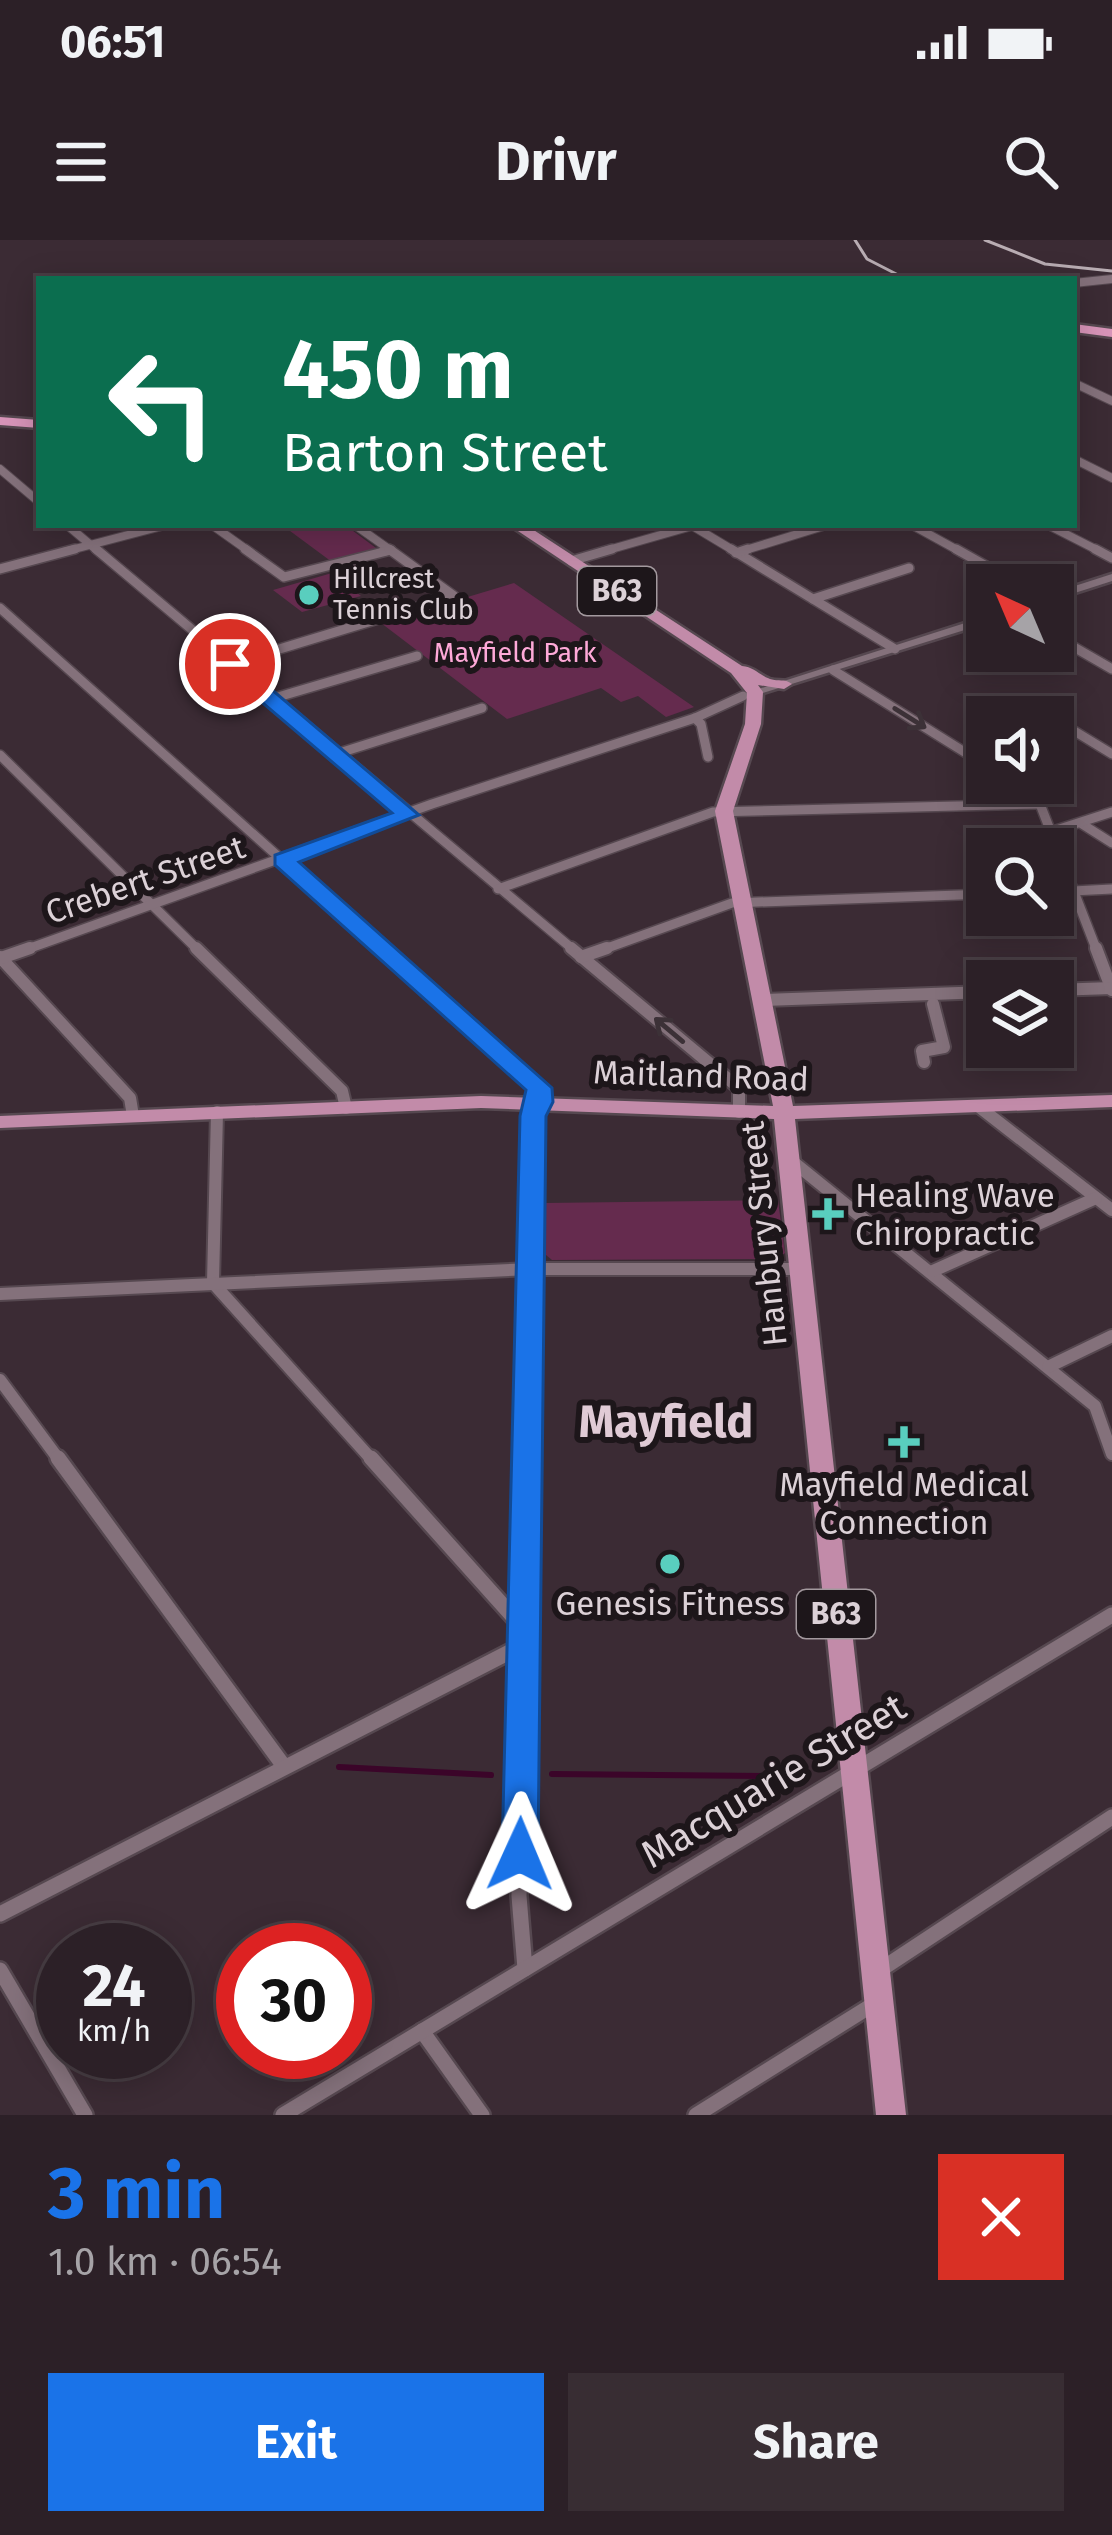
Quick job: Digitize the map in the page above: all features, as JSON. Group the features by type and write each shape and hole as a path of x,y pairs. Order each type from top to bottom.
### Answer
{"highway":[{"path":"1077,325 1112,330"},
{"path":"0,418 36,420"}],"main road":[{"name":"B63","path":"521,528 718,657 767,684 784,684"},
{"name":"B63","path":"718,657 751,701"},
{"path":"724,811 729,785 752,739 751,701"},
{"name":"Hanbury Street","path":"724,811 784,1113 891,2115"},
{"name":"Maitland Road","path":"0,1122 539,1102 784,1113 1112,1100"}],"street":[{"path":"1077,283 1112,279"},
{"path":"1077,384 1112,400"},
{"path":"1077,460 1112,478"},
{"path":"0,469 36,500"},
{"path":"0,482 11,479"},
{"path":"70,528 739,1088 739,1112"},
{"path":"0,569 152,528"},
{"path":"216,528 284,577 391,550"},
{"path":"230,664 454,596 359,528"},
{"path":"571,561 682,528"},
{"path":"697,528 895,649"},
{"path":"736,553 817,528"},
{"path":"917,528 982,564"},
{"path":"1054,528 1112,558"},
{"path":"813,599 909,568"},
{"path":"1074,590 1112,578"},
{"path":"0,608 538,1088 533,1116 519,1896 525,1969"},
{"name":"Crebert Street","path":"0,957 966,626"},
{"path":"1074,647 1112,669"},
{"path":"272,700 417,656"},
{"path":"833,670 966,753"},
{"name":"Crebert Street","path":"751,701 784,684 833,670"},
{"path":"336,754 482,708"},
{"path":"694,718 701,724 708,758"},
{"path":"1074,731 1112,754"},
{"path":"0,755 342,1091 346,1108"},
{"path":"499,890 724,811 1040,804 1049,828"},
{"path":"1066,828 1112,812"},
{"path":"1082,824 1112,843"},
{"path":"1074,891 1112,889"},
{"path":"1074,894 1112,989 1074,990"},
{"path":"581,957 719,905 966,895"},
{"path":"0,957 130,1098 133,1116"},
{"path":"764,1000 966,993"},
{"path":"924,1062 922,1051 950,1050 933,1004"},
{"path":"979,1106 1112,1210"},
{"path":"217,1112 213,1283 525,1637"},
{"path":"786,1156 933,1270 1095,1406 1112,1454"},
{"path":"933,1270 1096,1198"},
{"path":"0,1294 530,1269 799,1269"},
{"path":"1048,1367 1112,1336"},
{"path":"0,1379 283,1765"},
{"name":"Macquarie Street","path":"283,2115 1112,1615"},
{"path":"0,1914 525,1637"},
{"path":"875,1974 1112,1817"},
{"path":"0,1970 85,2115"},
{"path":"696,2115 878,2001"},
{"path":"422,2031 482,2115"}],"green space":[{"path":"286,528 349,528 376,548 332,562"},
{"name":"Hillcrest Tennis Club","path":"332,573 361,596 302,612 273,590"},
{"name":"Mayfield Park","path":"514,583 694,707 666,717 638,696 621,702 601,688 507,719 381,623"},
{"path":"778,1200 785,1253 777,1259 552,1260 546,1255 546,1203"}],"waterway":[{"path":"339,1767 491,1775"},
{"path":"552,1774 775,1776"}],"railway":[{"path":"855,240 867,259 900,276"},
{"path":"985,240 1045,264 1112,271"}],"place":[{"name":"Hillcrest Tennis Club","path":"309,595"},
{"name":"Healing Wave Chiropractic","path":"828,1214"},
{"name":"Mayfield Medical Connection","path":"904,1442"},
{"name":"Genesis Fitness","path":"670,1564"}],"district":[{"name":"Mayfield","path":"666,1421"}],"route":[{"path":"230,664 408,815 283,860 538,1088 533,1116 520,1854"}]}
